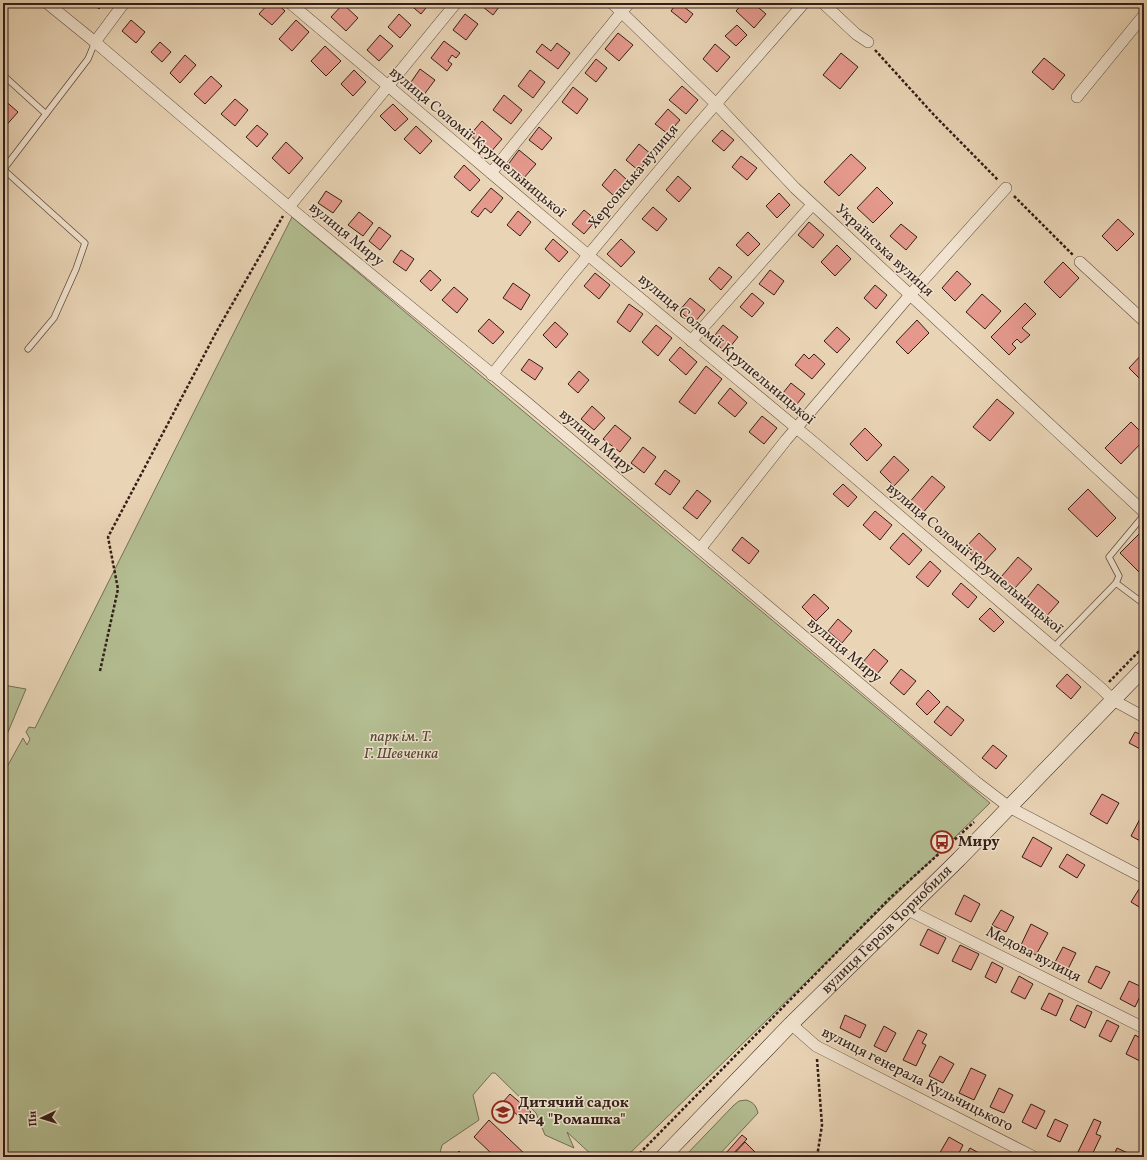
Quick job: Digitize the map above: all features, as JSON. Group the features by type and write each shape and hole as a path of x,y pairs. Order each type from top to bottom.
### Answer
{"street":[{"name":"вулиця Миру","path":"46,3 95,42 289,207 492,375 976,781 1009,807 1144,878"},
{"path":"95,42 124,3"},
{"name":"вулиця Соломії Крушельницької","path":"290,3 588,256 797,429 1102,689 1112,700 1144,718"},
{"path":"289,207 456,3"},
{"name":"Українська вулиця","path":"612,3 716,104 795,188 1144,513"},
{"path":"491,173 629,3"},
{"name":"Херсонська вулиця","path":"492,375 588,256 716,104 804,3"},
{"path":"823,3 856,34 868,42"},
{"path":"1076,96 1144,15"},
{"path":"700,549 786,440 797,429 910,295 1006,188"},
{"path":"691,341 812,204"},
{"path":"1080,262 1144,321"},
{"name":"вулиця Героїв Чорнобиля","path":"663,1157 791,1024 959,859 1144,668"},
{"name":"Медова вулиця","path":"908,910 1144,1028"},
{"name":"вулиця генерала Кульчицького","path":"791,1024 816,1046 1034,1157"}],"lane":[{"path":"28,349 54,318 76,269 85,243 3,169 88,59 95,42"},
{"path":"3,75 46,114"},
{"path":"1054,648 1116,583 1119,576 1109,557 1144,513"},
{"path":"1116,583 1144,604"}],"path":[{"path":"868,42 934,115 1080,262"},
{"path":"100,671 118,589 108,536 219,327 289,207"},
{"path":"1102,689 1144,646"},
{"path":"636,1157 890,898 976,820"},
{"path":"816,1046 822,1125 817,1157"}],"green space":[{"name":"парк ім. Т. Г. Шевченка","path":"292,217 990,803 626,1157 594,1157 567,1132 574,1148 545,1135 536,1113 495,1073 492,1073 473,1095 479,1120 442,1145 439,1157 3,1157 3,774 23,738 27,745 30,739 26,732 29,727 35,728"},
{"path":"3,685 26,689 3,744"},
{"path":"746,1100 754,1104 758,1113 717,1157 684,1157 734,1105 739,1101"}],"building":[{"path":"92,3 103,3 99,9"},
{"path":"269,3 276,3 285,11 272,25 259,14"},
{"path":"408,3 430,3 421,14"},
{"path":"478,3 502,3 493,15"},
{"path":"677,3 693,14 686,23 671,11"},
{"path":"743,3 753,3 766,14 754,28 736,11"},
{"path":"343,4 358,18 346,31 331,17"},
{"path":"399,14 411,25 400,38 388,27"},
{"path":"465,14 478,24 466,40 453,30"},
{"path":"131,20 145,32 136,43 122,31"},
{"path":"296,20 309,32 292,51 279,39"},
{"path":"737,25 747,35 736,46 725,36"},
{"path":"618,33 633,45 619,61 605,49"},
{"path":"380,35 393,46 379,61 367,50"},
{"path":"444,41 460,53 456,58 452,55 448,61 452,64 447,71 431,58"},
{"path":"160,42 171,52 162,62 151,52"},
{"path":"557,43 570,53 558,69 536,52 542,44 551,51"},
{"path":"715,44 730,57 717,72 703,59"},
{"path":"325,46 341,61 326,76 311,61"},
{"path":"841,53 858,67 840,89 823,75"},
{"path":"185,55 196,65 180,83 170,73"},
{"path":"1044,58 1065,75 1053,90 1032,72"},
{"path":"596,59 607,68 596,82 585,73"},
{"path":"420,69 435,80 423,96 409,85"},
{"path":"354,70 366,82 353,96 341,84"},
{"path":"530,70 545,82 533,98 518,86"},
{"path":"211,76 222,86 205,104 194,94"},
{"path":"682,86 698,100 686,114 669,100"},
{"path":"573,87 588,99 577,114 562,102"},
{"path":"504,95 522,110 511,124 493,110"},
{"path":"3,99 18,112 3,129"},
{"path":"235,99 248,110 235,126 221,114"},
{"path":"393,104 408,119 395,131 380,116"},
{"path":"668,109 680,120 668,134 655,124"},
{"path":"482,121 502,139 490,153 470,135"},
{"path":"257,125 268,134 257,147 246,137"},
{"path":"416,126 432,141 420,154 404,139"},
{"path":"539,127 552,138 542,150 529,140"},
{"path":"722,130 734,140 724,151 712,141"},
{"path":"286,142 303,158 289,174 272,158"},
{"path":"639,144 652,155 639,171 626,160"},
{"path":"519,150 536,164 523,179 507,166"},
{"path":"851,154 866,168 839,196 824,182"},
{"path":"741,156 757,168 747,180 732,167"},
{"path":"464,165 480,180 470,191 454,177"},
{"path":"615,169 627,180 614,196 602,185"},
{"path":"678,176 691,188 679,202 666,190"},
{"path":"877,187 893,203 873,223 857,208"},
{"path":"491,188 503,198 491,213 485,208 478,217 471,212"},
{"path":"326,191 342,201 333,213 318,203"},
{"path":"779,193 790,205 777,218 766,206"},
{"path":"653,207 667,219 657,231 642,219"},
{"path":"584,210 596,220 584,234 572,224"},
{"path":"518,211 531,222 520,236 507,225"},
{"path":"359,212 373,223 363,236 348,225"},
{"path":"1118,219 1134,234 1117,251 1102,236"},
{"path":"809,222 824,235 813,248 798,235"},
{"path":"901,224 917,237 906,250 890,236"},
{"path":"379,227 391,236 380,250 369,241"},
{"path":"748,232 760,244 748,256 736,245"},
{"path":"553,239 568,252 559,262 545,249"},
{"path":"621,239 635,252 621,267 607,254"},
{"path":"837,245 851,259 835,276 821,262"},
{"path":"401,250 414,259 406,271 393,262"},
{"path":"1063,262 1079,278 1060,298 1044,282"},
{"path":"719,267 732,277 721,290 709,279"},
{"path":"430,270 441,280 431,291 420,281"},
{"path":"770,270 784,281 774,295 759,284"},
{"path":"957,271 971,284 955,301 942,288"},
{"path":"595,273 610,285 599,299 584,286"},
{"path":"513,283 530,295 521,310 503,298"},
{"path":"875,285 887,295 876,309 864,298"},
{"path":"454,287 468,299 457,313 442,300"},
{"path":"752,293 764,303 752,317 740,307"},
{"path":"982,294 1001,311 985,329 966,312"},
{"path":"690,298 705,310 694,323 679,311"},
{"path":"1025,303 1036,314 1022,328 1030,335 1021,343 1017,339 1012,344 1016,348 1009,355 991,337"},
{"path":"629,304 643,314 630,332 617,322"},
{"path":"489,319 504,332 493,344 478,331"},
{"path":"917,320 929,333 908,354 896,342"},
{"path":"555,322 568,334 556,348 543,335"},
{"path":"656,325 672,338 658,356 642,342"},
{"path":"723,325 738,337 726,352 711,340"},
{"path":"837,327 850,339 837,353 824,341"},
{"path":"680,347 697,362 686,375 669,360"},
{"path":"1144,352 1144,383 1129,368"},
{"path":"804,354 809,359 814,354 825,364 812,379 795,365"},
{"path":"529,359 543,368 535,380 521,370"},
{"path":"706,366 722,379 695,414 679,402"},
{"path":"579,371 589,380 578,393 568,384"},
{"path":"791,383 805,394 793,409 779,398"},
{"path":"730,388 747,403 735,417 718,403"},
{"path":"997,399 1014,413 990,441 973,427"},
{"path":"592,406 605,418 594,430 581,419"},
{"path":"762,416 777,428 764,444 749,432"},
{"path":"1131,422 1144,435 1144,440 1121,464 1105,448"},
{"path":"615,425 631,438 620,452 603,439"},
{"path":"865,428 882,445 867,461 850,444"},
{"path":"643,447 656,457 644,473 631,463"},
{"path":"894,456 909,470 894,486 880,472"},
{"path":"665,470 680,481 670,495 655,484"},
{"path":"932,476 945,487 921,515 908,504"},
{"path":"843,484 857,497 848,507 833,494"},
{"path":"1088,489 1116,518 1097,537 1068,509"},
{"path":"697,490 711,501 697,519 683,508"},
{"path":"875,511 892,525 880,540 863,525"},
{"path":"903,533 922,550 909,565 890,548"},
{"path":"979,533 996,549 982,564 965,548"},
{"path":"1139,534 1144,539 1144,577 1120,553"},
{"path":"742,537 759,551 749,564 732,550"},
{"path":"1018,557 1032,569 1014,589 1001,577"},
{"path":"930,561 941,571 928,587 916,577"},
{"path":"961,583 977,597 968,608 952,594"},
{"path":"1038,584 1059,602 1044,619 1024,602"},
{"path":"814,594 829,608 816,621 802,607"},
{"path":"990,608 1004,622 994,632 979,619"},
{"path":"838,619 852,631 842,643 828,631"},
{"path":"874,649 888,661 877,674 863,662"},
{"path":"901,669 916,681 904,695 890,683"},
{"path":"1067,674 1081,687 1071,699 1056,686"},
{"path":"928,690 940,702 927,715 916,704"},
{"path":"947,706 964,720 951,736 934,722"},
{"path":"1135,732 1144,736 1144,751 1129,743"},
{"path":"993,745 1007,756 996,769 982,758"},
{"path":"1102,794 1119,803 1107,824 1090,814"},
{"path":"1143,813 1144,814 1144,843 1131,836"},
{"path":"1033,837 1052,848 1041,867 1022,857"},
{"path":"1067,854 1085,865 1077,878 1059,867"},
{"path":"1139,889 1144,892 1144,910 1131,902"},
{"path":"964,895 980,904 971,922 955,914"},
{"path":"1001,910 1014,917 1006,932 992,925"},
{"path":"1031,924 1048,933 1036,955 1020,947"},
{"path":"928,929 946,938 938,954 920,945"},
{"path":"960,945 979,954 971,970 952,961"},
{"path":"1063,947 1076,953 1066,973 1053,966"},
{"path":"992,962 1003,968 996,983 985,977"},
{"path":"1096,966 1110,972 1101,989 1088,982"},
{"path":"1019,976 1033,984 1025,999 1011,992"},
{"path":"1129,981 1144,988 1135,1007 1120,999"},
{"path":"1049,993 1063,1000 1056,1016 1041,1009"},
{"path":"1077,1005 1092,1012 1085,1028 1070,1020"},
{"path":"845,1015 866,1025 860,1038 840,1028"},
{"path":"1107,1020 1119,1026 1111,1042 1099,1036"},
{"path":"884,1026 896,1033 886,1052 874,1046"},
{"path":"918,1030 927,1034 922,1043 926,1045 916,1066 903,1060"},
{"path":"1135,1035 1144,1040 1144,1063 1126,1054"},
{"path":"940,1056 954,1064 943,1083 929,1076"},
{"path":"971,1068 986,1075 974,1100 959,1093"},
{"path":"999,1088 1013,1095 1004,1113 990,1107"},
{"path":"510,1094 531,1112 523,1120 503,1102"},
{"path":"1031,1104 1045,1111 1036,1129 1022,1122"},
{"path":"1055,1119 1068,1125 1060,1142 1047,1136"},
{"path":"1094,1119 1101,1122 1096,1134 1101,1136 1091,1157 1088,1157 1078,1152"},
{"path":"489,1120 528,1157 487,1157 491,1153 474,1137"},
{"path":"742,1135 747,1139 730,1157 726,1153"},
{"path":"949,1137 963,1145 957,1157 938,1156"},
{"path":"745,1142 760,1157 735,1157 733,1155"},
{"path":"970,1148 986,1157 965,1157"},
{"path":"1117,1148 1130,1154 1128,1157 1113,1157"},
{"path":"459,1151 465,1157 453,1157"}],"place":[{"name":"Миру","path":"942,842"},
{"name":"Дитячий садок №4 \"Ромашка\"","path":"503,1112"}]}
